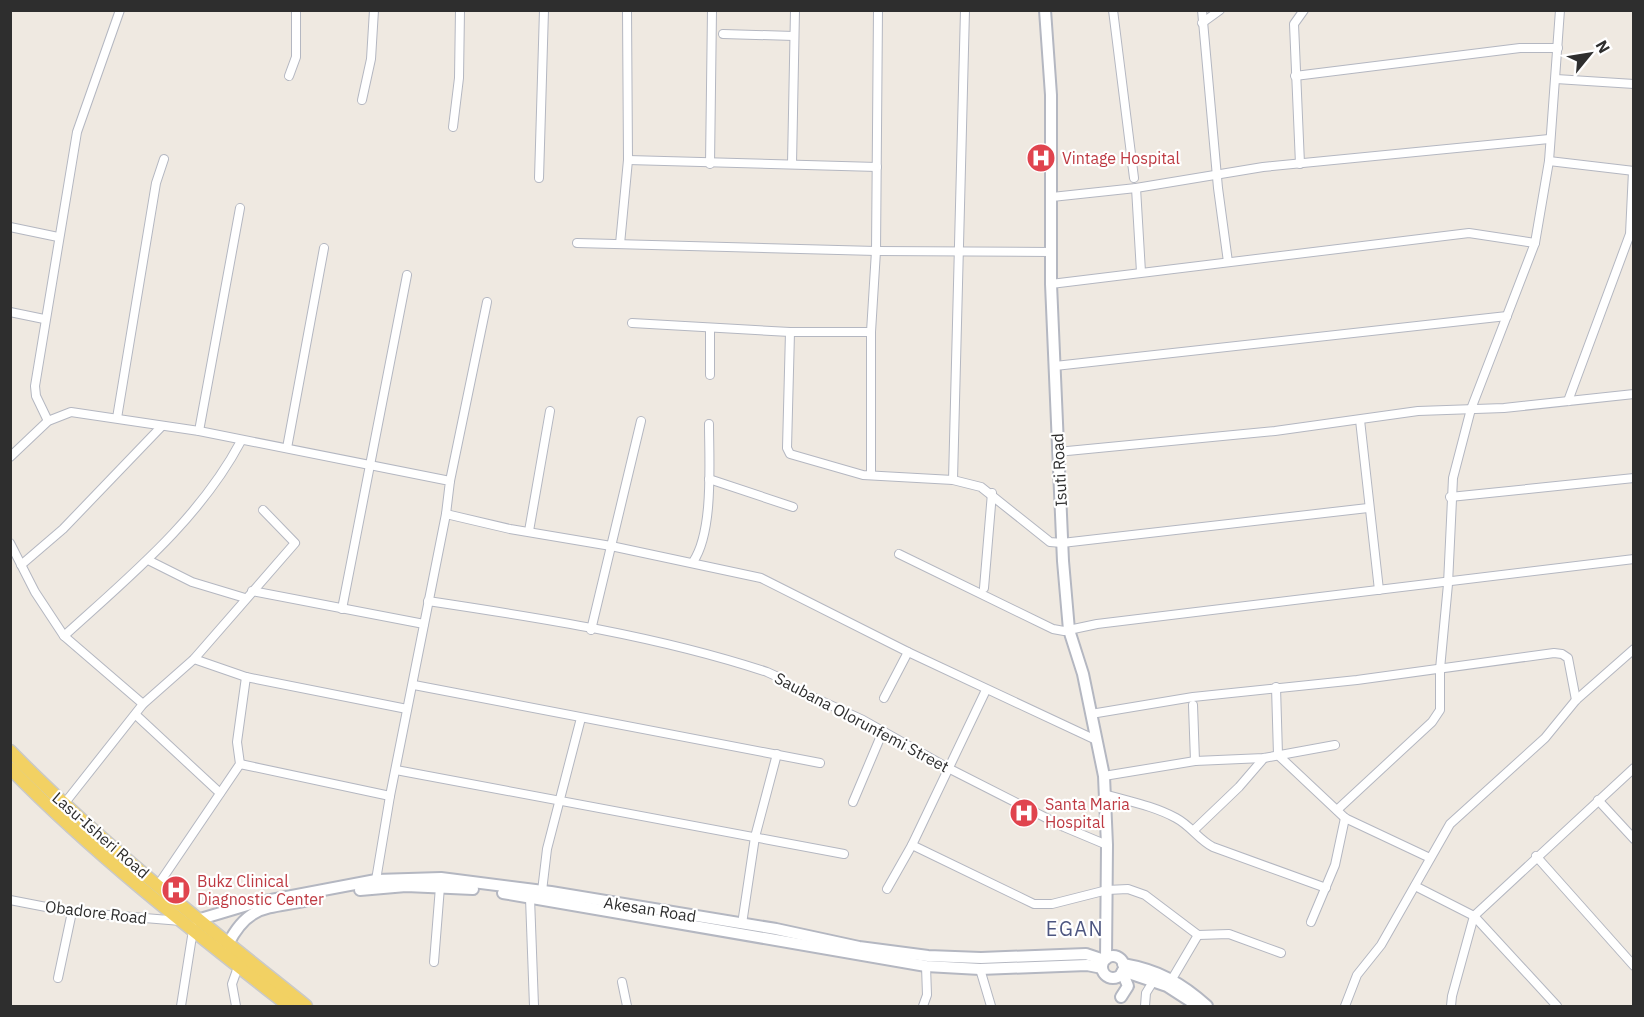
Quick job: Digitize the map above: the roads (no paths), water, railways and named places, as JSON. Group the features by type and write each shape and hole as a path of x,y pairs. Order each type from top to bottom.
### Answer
{"main road":[{"name":"Lasu-Isheri Road","path":"10,751 64,804 159,885 195,925 238,967 289,1006"},
{"name":"Lasu-Isheri Road","path":"10,768 55,812 182,921 195,925 228,944 306,1006"}],"street":[{"path":"48,421 35,390 58,237 78,132 120,10"},
{"path":"289,76 296,57 296,10"},
{"path":"362,100 371,59 374,10"},
{"path":"453,127 459,78 460,10"},
{"path":"538,178 544,10"},
{"path":"620,244 628,160 627,10"},
{"path":"710,164 712,10"},
{"path":"792,164 795,10"},
{"path":"872,476 871,332 876,251 878,10"},
{"path":"953,480 965,10"},
{"name":"Isuti Road","path":"1045,10 1051,94 1051,284 1062,543 1069,630 1091,714 1104,776 1107,845 1106,961"},
{"path":"1113,10 1134,178"},
{"path":"1202,10 1217,175 1228,262"},
{"path":"1202,23 1220,10"},
{"path":"1300,164 1294,24 1304,10"},
{"path":"1337,810 1436,717 1441,699 1440,669 1448,584 1450,497 1471,409 1535,243 1549,161 1560,10"},
{"path":"723,34 794,36"},
{"path":"1295,76 1520,48 1558,48"},
{"path":"1556,79 1634,84"},
{"path":"1052,196 1136,188 1300,164 1549,139"},
{"path":"117,418 156,183 165,159"},
{"path":"628,160 877,168"},
{"path":"1549,161 1633,171 1630,234 1568,400"},
{"path":"1136,188 1141,272"},
{"path":"199,431 240,208"},
{"path":"10,227 58,237"},
{"path":"1051,284 1477,232 1535,243"},
{"path":"577,243 876,251 1051,252"},
{"path":"287,448 324,248"},
{"path":"342,609 407,274"},
{"path":"376,880 390,796 414,685 446,514 450,481 487,302"},
{"path":"10,312 44,319"},
{"path":"1055,366 1507,316"},
{"path":"632,324 790,332 871,332"},
{"path":"710,328 710,375"},
{"path":"790,332 787,448 790,454 872,476 953,480 981,486 1043,538 1062,543 1368,508"},
{"path":"1057,452 1360,420 1418,411 1471,409 1634,394"},
{"path":"529,531 550,411"},
{"path":"10,457 48,421 71,412 199,431 450,481"},
{"path":"1360,420 1368,508 1379,590"},
{"path":"591,630 641,421"},
{"path":"693,562 702,545 709,479 709,424"},
{"path":"21,565 63,529 161,427"},
{"path":"64,636 148,560 223,476 241,441"},
{"path":"1450,497 1634,478"},
{"path":"709,479 793,507"},
{"path":"984,588 992,493"},
{"path":"64,804 143,704 194,659 295,543 263,510"},
{"path":"446,514 693,562 760,578 986,690 1096,740"},
{"path":"10,543 35,592 64,636 143,704"},
{"path":"899,554 1053,629 1069,630 1097,624 1379,590 1448,584 1634,559"},
{"path":"148,560 192,582 245,598"},
{"path":"252,591 424,624"},
{"name":"Saubana Olorunfemi Street","path":"428,602 512,614 706,653 767,672 778,676 784,684 883,730 950,769 1064,827 1107,845"},
{"path":"1345,1006 1355,978 1382,945 1455,818 1545,738 1576,700 1634,649"},
{"path":"884,698 908,652"},
{"path":"1091,714 1193,697 1562,654 1568,658 1576,700"},
{"path":"194,659 246,677 407,709"},
{"path":"159,885 240,764 237,742 246,677"},
{"path":"414,685 820,763"},
{"path":"1276,687 1278,755 1345,818 1430,858"},
{"path":"887,889 950,769 986,690"},
{"path":"1193,705 1195,761"},
{"path":"136,715 220,793"},
{"path":"542,891 547,849 557,802 581,718"},
{"path":"853,802 883,730"},
{"path":"1104,776 1195,761 1264,758 1335,745"},
{"path":"742,924 755,837 777,754"},
{"path":"1194,830 1239,787 1264,758"},
{"path":"240,764 390,796"},
{"path":"1451,1006 1474,916 1536,856 1634,768"},
{"path":"396,770 844,854"},
{"path":"1104,794 1159,810 1194,830 1213,848 1326,888"},
{"path":"1598,800 1634,839"},
{"path":"1311,922 1338,856 1345,818"},
{"path":"912,844 1034,904 1052,904 1107,891 1128,889 1145,895 1198,935 1229,934 1281,953"},
{"path":"1536,856 1634,966"},
{"name":"Akesan Road","path":"195,925 254,903 376,880 441,879 542,891 742,924 859,947 928,956 1106,961 1106,975 1122,971"},
{"path":"434,962 440,886"},
{"name":"Akesan Road","path":"238,925 255,911 366,889 440,886 530,898 926,966 980,969 1086,960"},
{"path":"1415,886 1474,916 1557,1006"},
{"path":"530,898 534,1006"},
{"name":"Obadore Road","path":"10,900 72,912 182,921"},
{"path":"58,978 72,912"},
{"path":"225,912 238,925 228,944"},
{"path":"181,1006 195,925"},
{"path":"1172,979 1198,935"},
{"path":"1106,961 1120,958 1128,986 1118,1002"},
{"path":"923,1006 927,995 926,966"},
{"path":"236,1006 232,984 238,967"},
{"path":"980,969 991,1006"},
{"path":"1122,971 1138,971 1172,979 1208,1006"},
{"path":"1138,971 1198,1006"},
{"path":"1145,1006 1146,993 1154,981"},
{"path":"622,982 627,1006"}],"place":[{"name":"Vintage Hospital","path":"1041,158"},
{"name":"Santa Maria Hospital","path":"1024,813"},
{"name":"Bukz Clinical Diagnostic Center","path":"176,890"}],"district":[{"name":"EGAN","path":"1075,928"}]}
